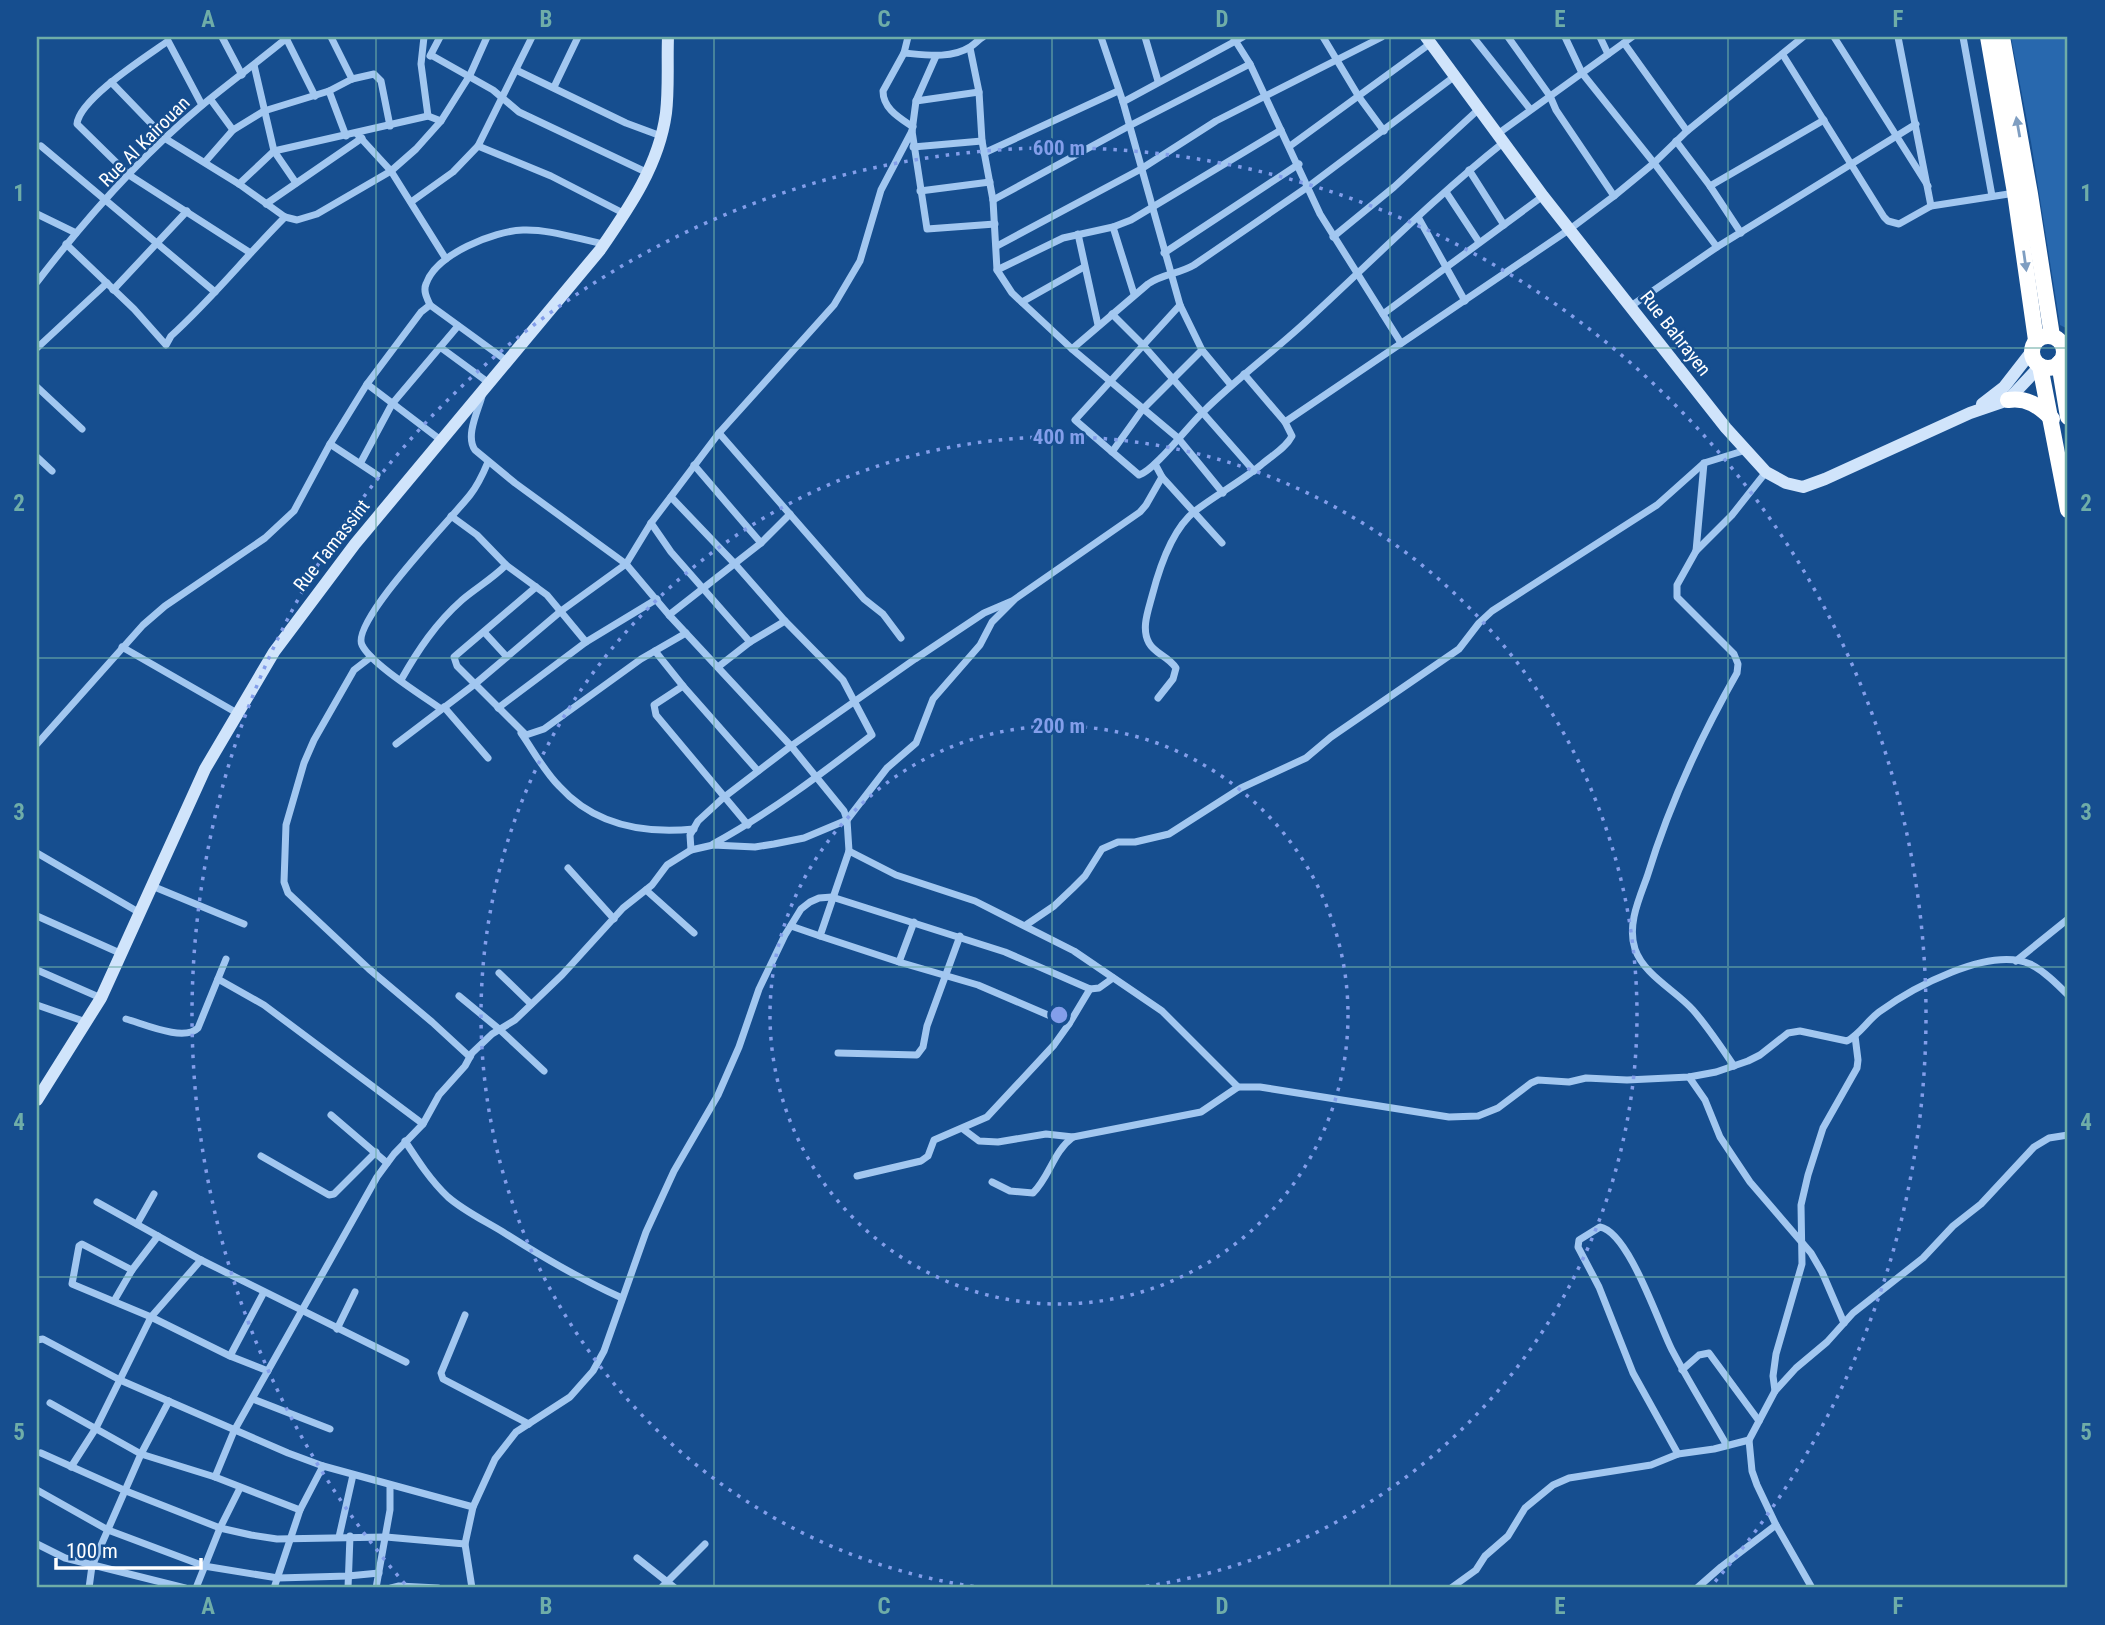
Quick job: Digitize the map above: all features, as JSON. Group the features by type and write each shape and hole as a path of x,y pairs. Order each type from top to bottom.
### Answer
{"highway":[{"path":"1989,37 2015,193 2050,342 2064,351 2060,418 2068,510"},
{"path":"2002,37 2030,194 2050,342 2035,361 2040,366 2060,418"},
{"path":"2040,366 2050,368 2063,361"},
{"path":"2008,400 2025,399 2060,418"}],"main road":[{"name":"Rue Tamassint","path":"37,1100 101,998 205,769 274,652 347,555 604,244 625,214 648,173 662,136 666,112 668,37"},
{"name":"Rue Bahrayen","path":"1428,40 1543,196 1726,428 1766,472 1786,483 1803,487 1825,479 1970,412 2008,400 2040,366"},
{"name":"Rue Bahrayen","path":"1970,412 2004,387 2050,342"}],"street":[{"path":"222,37 242,75"},
{"path":"274,37 278,45"},
{"path":"287,37 315,96"},
{"name":"Rue Al Kairouan","path":"37,282 66,244 129,175 202,106 287,37"},
{"path":"331,37 352,79"},
{"path":"424,37 421,64 428,116"},
{"path":"421,64 431,55 440,37"},
{"path":"411,202 453,172 478,146 532,37"},
{"path":"554,87 578,37"},
{"path":"908,37 904,53 887,80 883,98 895,115 913,129"},
{"path":"1101,37 1123,102 1180,306 1202,349 1231,385"},
{"path":"1145,37 1158,81"},
{"path":"1123,102 1234,39 1243,37"},
{"path":"1323,37 1359,97 1384,131"},
{"path":"997,246 1141,169 1216,121 1382,37"},
{"path":"1473,37 1530,109"},
{"path":"1508,37 1550,96 1556,110 1614,196"},
{"path":"1565,37 1582,73 1717,247"},
{"path":"1600,37 1608,54"},
{"path":"1180,306 1075,420 1139,475 1155,464 1231,385 1294,333 1446,192 1530,109 1632,37"},
{"path":"1286,422 1570,229 1614,196 1746,81 1803,37"},
{"path":"1834,37 1928,186"},
{"path":"1898,37 1931,206"},
{"path":"1963,37 1992,196"},
{"path":"202,106 170,38 111,82 80,111 77,124 129,175 249,252"},
{"path":"904,53 936,56 970,48 980,38"},
{"path":"111,82 166,139 239,184 285,218 297,220 317,214 391,170 416,149 441,121 470,75 486,39"},
{"path":"1234,39 1250,64 1334,237 1401,343"},
{"path":"1290,146 1359,97 1428,40"},
{"path":"1624,43 1687,131"},
{"path":"970,48 979,92 982,141 993,201 997,270 1005,284 1022,302 1072,349 1178,438 1223,494"},
{"path":"431,55 470,75 519,112 648,173"},
{"path":"1783,55 1888,222 1899,224 1931,206 2015,193"},
{"path":"936,56 916,101 913,129 913,147 927,229 995,224"},
{"path":"993,201 1129,126 1250,64"},
{"path":"254,65 274,151 296,183"},
{"path":"516,70 626,123 662,136"},
{"path":"205,162 233,130 264,111 329,91 352,79 374,74 379,77 390,126"},
{"path":"1072,349 1154,279 1194,265 1309,186 1455,76"},
{"path":"329,91 346,136"},
{"path":"984,153 1118,91"},
{"path":"916,101 979,92"},
{"path":"211,100 233,130"},
{"path":"1334,237 1394,187 1480,108"},
{"path":"239,184 274,151 346,136 359,136 428,116 441,121"},
{"path":"1710,186 1824,120"},
{"path":"1631,306 1717,247 1916,124"},
{"path":"396,744 475,684 561,611 626,564 651,523 719,433 834,305 860,261 881,190 913,129"},
{"path":"997,270 1063,238 1113,227 1151,208 1281,130"},
{"path":"359,136 391,170 446,259"},
{"path":"267,204 359,136"},
{"path":"913,147 982,141"},
{"path":"1676,141 1741,233"},
{"path":"41,146 215,292"},
{"path":"478,146 551,176 625,214"},
{"path":"1164,253 1299,164"},
{"path":"1469,170 1504,225"},
{"path":"920,191 990,182"},
{"path":"1446,192 1479,243"},
{"path":"1382,314 1543,196"},
{"path":"113,290 187,211"},
{"path":"37,214 76,233"},
{"path":"66,244 166,345 171,336 215,292 249,252 285,218"},
{"path":"1418,218 1465,301"},
{"path":"1113,227 1134,294"},
{"path":"507,361 457,327 430,304 425,290 426,282 446,259 499,233 525,230 604,244"},
{"path":"1078,234 1098,325"},
{"path":"1022,302 1084,267"},
{"path":"37,348 107,283"},
{"path":"37,744 143,625 165,606 277,528 294,511 330,444 367,384 421,312 430,304"},
{"path":"1112,314 1143,345 1254,471"},
{"path":"361,462 392,404 457,327"},
{"path":"440,348 486,386 470,436 471,444 488,462 626,564 669,615 790,746 844,811 849,851 820,936"},
{"path":"1112,452 1143,410 1202,349"},
{"path":"1158,698 1172,679 1176,668 1148,642 1145,621 1153,590 1170,547 1182,525 1194,512 1254,471 1290,440 1292,432 1286,422 1244,374"},
{"path":"367,384 442,441"},
{"path":"37,387 82,429"},
{"path":"719,433 864,599 883,614 901,638"},
{"path":"330,444 377,475"},
{"path":"1026,925 1054,906 1085,876 1102,849 1118,842 1135,842 1169,834 1241,788 1306,758 1370,709 1459,649 1492,611 1657,505 1704,463 1746,450"},
{"path":"37,457 52,471"},
{"path":"488,462 472,494 374,609 361,632 360,640 371,657 443,708 488,758"},
{"path":"1696,551 1704,463"},
{"path":"1155,464 1162,477 1222,543"},
{"path":"694,465 761,542"},
{"path":"1734,1066 1693,1010 1646,967 1635,949 1632,932 1633,919 1656,847 1687,768 1737,673 1738,664 1734,654 1677,597 1677,586 1696,551 1732,515 1766,472"},
{"path":"215,1478 234,1431 377,1177 405,1141 423,1124 439,1095 470,1057 492,1034 514,1020 562,975 623,908 646,890 667,865 691,850 713,845 755,847 774,844 804,838 847,820 887,768 916,743 933,699 980,645 992,622 1015,599 1140,512 1162,477"},
{"path":"671,497 843,680 872,735 748,825 713,845"},
{"path":"669,615 735,564 790,514"},
{"path":"452,516 477,535 506,565 536,587 561,611 586,642"},
{"path":"651,523 671,552 750,642"},
{"path":"401,680 430,634 463,600 488,583 506,565"},
{"path":"536,587 454,657 457,666 520,732 559,786 582,805 611,821 635,829 663,832 694,829"},
{"path":"498,708 586,642 657,599"},
{"path":"691,850 690,835 698,821 790,746 958,629 1015,599"},
{"path":"718,667 750,642 785,621"},
{"path":"484,632 507,657"},
{"path":"520,732 526,735 544,729 655,651 686,633"},
{"path":"122,647 237,713"},
{"path":"655,651 683,687 758,771"},
{"path":"371,657 354,670 304,763 286,825 284,882 288,893 359,960 470,1057"},
{"path":"683,687 654,705 656,715 748,825"},
{"path":"849,851 887,871 975,901 1074,951 1162,1011 1238,1087"},
{"path":"37,853 140,913"},
{"path":"568,868 614,919"},
{"path":"152,886 244,924"},
{"path":"646,890 694,933"},
{"path":"472,1588 465,1544 473,1507 500,1451 516,1432 570,1397 593,1371 604,1350 663,1195 718,1095 739,1047 759,989 801,909 819,898 832,897 1005,952 1090,989 1099,988 1113,978"},
{"path":"37,916 122,954"},
{"path":"2016,961 2068,919"},
{"path":"900,961 914,922"},
{"path":"791,926 978,985 1069,1024"},
{"path":"838,1053 917,1055 923,1047 927,1026 960,936"},
{"path":"126,1019 174,1033 193,1033 198,1028 226,959"},
{"path":"963,1129 974,1139 998,1142 1046,1134 1073,1137 1201,1112 1238,1087 1260,1087 1449,1117 1466,1117 1507,1104 1538,1080 1569,1082 1586,1078 1626,1080 1689,1077 1734,1066 1760,1055 1788,1033 1800,1031 1847,1041 1879,1012 1954,971 1999,959 2029,964 2051,978 2068,995"},
{"path":"37,970 101,998"},
{"path":"499,973 531,1004"},
{"path":"218,979 264,1005 423,1124"},
{"path":"858,1176 921,1161 928,1156 934,1140 987,1118 1054,1045 1090,989"},
{"path":"459,996 544,1071"},
{"path":"37,1005 86,1022"},
{"path":"1775,1391 1774,1368 1802,1264 1801,1205 1823,1128 1857,1068 1855,1036"},
{"path":"1689,1077 1705,1100 1720,1137 1750,1182 1802,1241 1822,1272 1844,1323"},
{"path":"331,1115 387,1163"},
{"path":"1812,1588 1776,1525 1752,1471 1749,1440 1775,1391 1796,1367 1827,1342 1853,1313 1923,1258 1953,1226 1981,1204 2034,1147 2049,1138 2068,1135"},
{"path":"992,1182 1010,1191 1033,1194 1045,1179 1062,1146 1073,1137"},
{"path":"405,1141 425,1171 460,1206 522,1246 622,1298"},
{"path":"261,1156 329,1195 334,1194 376,1152"},
{"path":"137,1224 154,1194"},
{"path":"97,1202 201,1260 406,1362"},
{"path":"1678,1454 1633,1373 1599,1287 1578,1247 1579,1240 1600,1227 1606,1228 1614,1236 1647,1291 1682,1370 1726,1444"},
{"path":"114,1301 132,1270 158,1236"},
{"path":"132,1270 82,1244 79,1246 72,1283 268,1371"},
{"path":"71,1466 96,1428 151,1317 201,1260"},
{"path":"230,1356 264,1292"},
{"path":"337,1329 355,1292"},
{"path":"466,1315 441,1373 443,1379 529,1424"},
{"path":"37,1340 43,1339 120,1380 234,1431 323,1466 473,1507"},
{"path":"1682,1370 1699,1355 1709,1353 1759,1421"},
{"path":"253,1399 330,1429"},
{"path":"89,1588 92,1566 141,1454 169,1401"},
{"path":"50,1403 141,1454 300,1510"},
{"path":"1451,1588 1476,1570 1485,1556 1508,1536 1525,1508 1553,1485 1569,1478 1651,1465 1678,1454 1749,1440"},
{"path":"41,1453 126,1491 220,1528 266,1538 386,1537 465,1544"},
{"path":"274,1588 300,1510 323,1466"},
{"path":"339,1537 353,1475"},
{"path":"376,1588 390,1510 390,1485"},
{"path":"195,1588 240,1488"},
{"path":"37,1490 108,1530 204,1566 278,1578 379,1573"},
{"path":"1697,1588 1776,1525"},
{"path":"348,1588 350,1536"},
{"path":"37,1544 65,1558 185,1588"},
{"path":"661,1588 705,1544"},
{"path":"637,1558 675,1588"},
{"path":"391,1588 438,1588"}],"shaded area":[{"path":"2011,37 2068,37 2068,329 2060,325 2031,142"}]}
